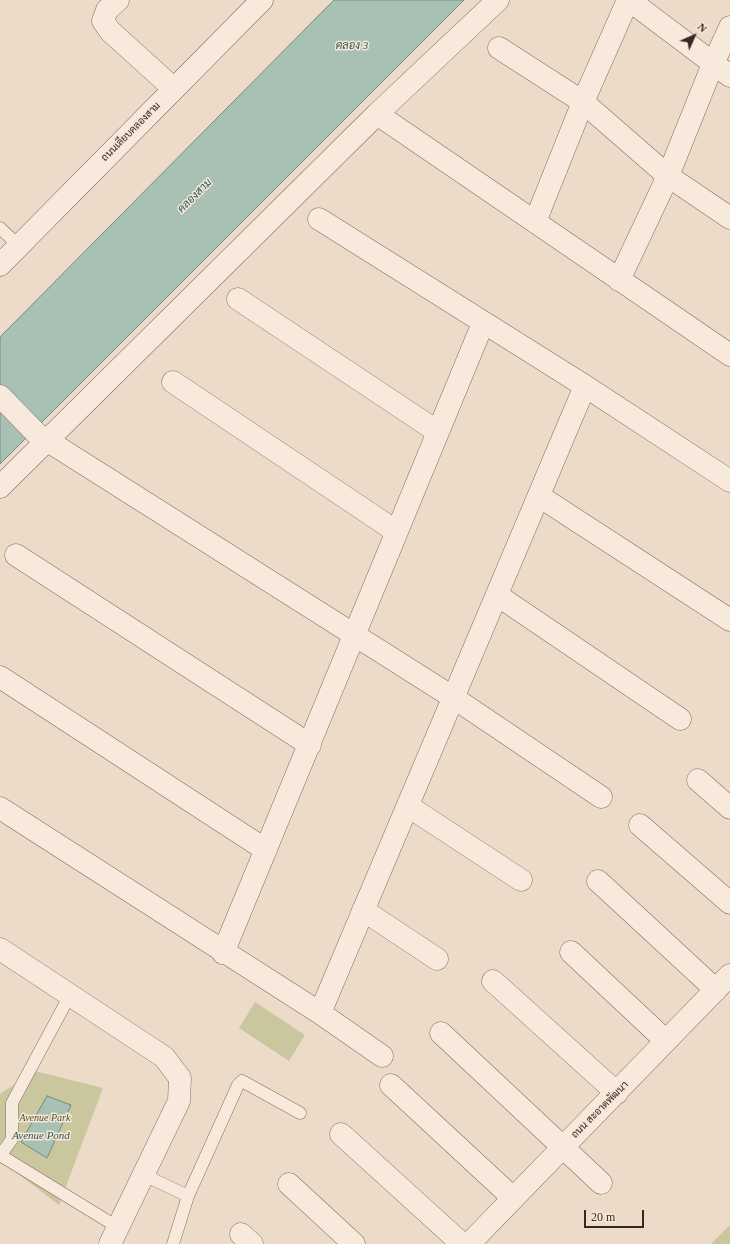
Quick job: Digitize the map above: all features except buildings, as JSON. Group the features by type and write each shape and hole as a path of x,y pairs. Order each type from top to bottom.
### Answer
{"street":[{"path":"118,0 107,10 103,20 110,31 174,89"},
{"name":"ถนนเลียบคลองสาม","path":"0,265 262,0"},
{"path":"0,487 42,437 377,114 498,0"},
{"path":"535,222 583,102 628,0 722,70"},
{"path":"619,280 668,176 722,70 730,27"},
{"path":"499,48 583,102 668,176 730,218"},
{"path":"377,114 730,355"},
{"path":"319,219 585,386 730,481"},
{"path":"238,299 438,432"},
{"path":"223,953 483,323"},
{"path":"173,382 397,532"},
{"path":"320,1013 585,386"},
{"path":"0,396 42,437 454,698 601,797"},
{"path":"539,496 730,620"},
{"path":"16,555 310,745"},
{"path":"497,596 680,719"},
{"path":"0,677 266,850"},
{"path":"698,780 730,808"},
{"path":"408,806 521,880"},
{"path":"0,808 223,953 320,1013 382,1056"},
{"path":"640,825 730,903"},
{"path":"598,881 726,980"},
{"path":"363,910 437,959"},
{"path":"0,949 164,1057 180,1078 179,1101 115,1236"},
{"path":"571,952 666,1041"},
{"name":"ถนน สะอาดพัฒนา","path":"469,1244 726,980"},
{"path":"493,981 617,1093"},
{"path":"441,1033 601,1183"},
{"path":"391,1085 513,1198"},
{"path":"340,1134 462,1244"},
{"path":"289,1184 354,1244"}],"lane":[{"path":"0,228 19,246"},
{"path":"70,995 12,1103 12,1139 0,1155 115,1236"},
{"path":"173,1244 188,1196 238,1085 242,1082 300,1114"},
{"path":"144,1175 188,1196"}],"green space":[{"path":"255,1002 305,1035 289,1061 239,1028"},
{"name":"Avenue Park","path":"35,1071 103,1088 59,1205 0,1160 0,1094"},
{"path":"730,1225 730,1244 711,1244"}],"water":[{"name":"คลอง 3","path":"334,0 464,0 0,464 0,337"},
{"name":"Avenue Pond","path":"47,1096 71,1105 47,1158 21,1142"}],"water label":[{"name":"คลองสาม","path":"195,196"}]}
